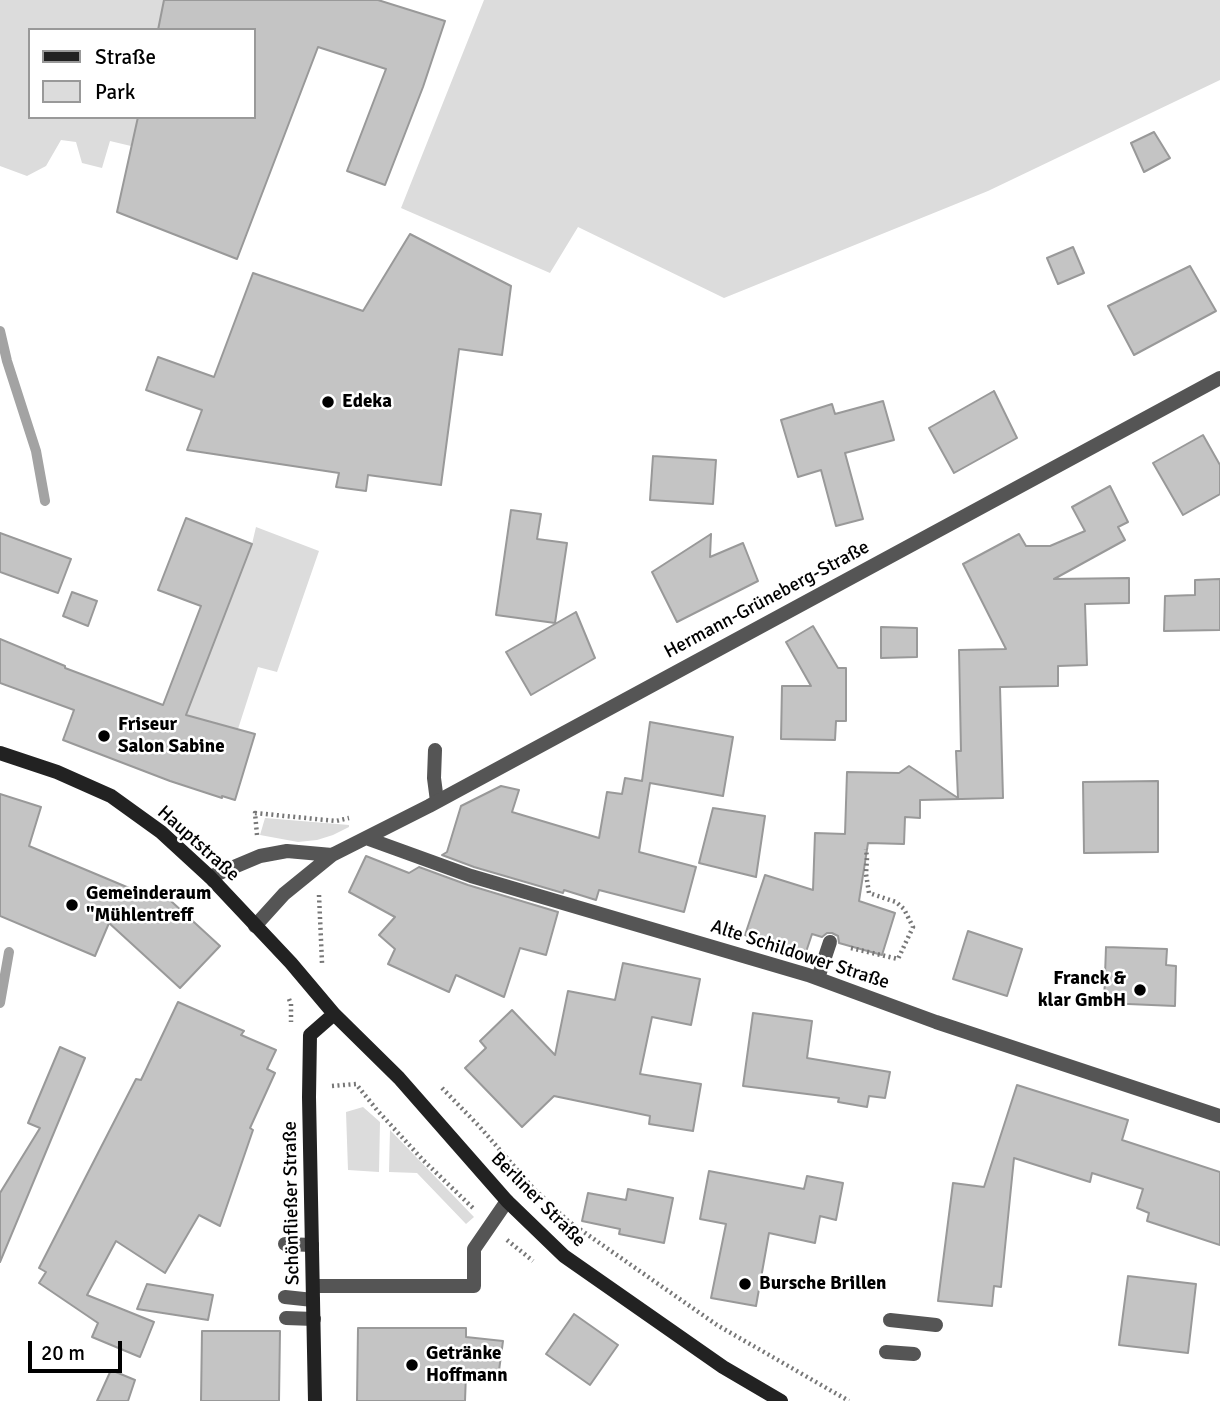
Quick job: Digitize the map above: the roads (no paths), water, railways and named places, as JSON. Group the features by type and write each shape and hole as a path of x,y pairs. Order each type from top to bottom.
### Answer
{"main road":[{"name":"Hauptstraße","path":"0,753 57,772 111,796 161,831 210,877 291,963 334,1014"},
{"name":"Berliner Straße","path":"334,1014 399,1079 507,1201 564,1256 723,1367 780,1401"},
{"name":"Schönfließer Straße","path":"315,1401 310,1035 334,1014"}],"street":[{"name":"Hermann-Grüneberg-Straße","path":"255,926 284,894 332,855 438,801 1220,378"},
{"path":"435,750 434,778 438,801"},
{"name":"Alte Schildower Straße","path":"366,838 471,876 818,978 936,1022 1220,1116"},
{"path":"210,877 260,856 287,851 332,855"},
{"path":"818,978 830,942"},
{"path":"285,1297 313,1293 474,1286 474,1249 507,1201"},
{"path":"285,1244 312,1245"},
{"path":"286,1318 314,1319"},
{"path":"890,1320 936,1325"},
{"path":"887,1352 914,1354"}],"waterway":[{"path":"0,331 36,451 45,501"},
{"path":"0,1003 9,952"}],"place":[{"name":"Edeka","path":"328,402"},
{"name":"Friseur Salon Sabine","path":"104,736"},
{"name":"Gemeinderaum \"Mühlentreff","path":"72,905"},
{"name":"Franck & klar GmbH","path":"1140,990"},
{"name":"Bursche Brillen","path":"745,1284"},
{"name":"Getränke Hoffmann","path":"412,1365"}]}
